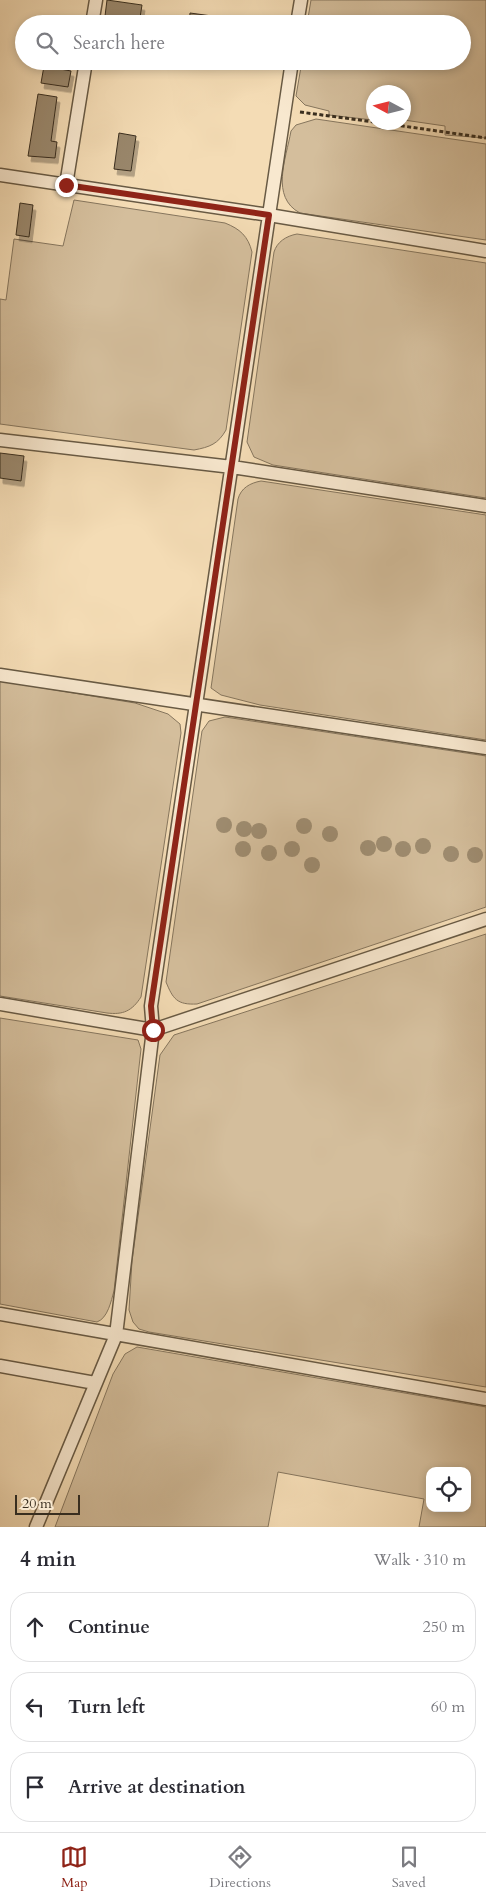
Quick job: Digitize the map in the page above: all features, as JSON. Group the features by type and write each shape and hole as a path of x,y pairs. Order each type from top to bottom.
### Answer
{"lane":[{"path":"94,15 96,0"},
{"path":"298,15 301,0"},
{"path":"66,185 85,70"},
{"path":"36,1527 116,1335 153,1030 151,1006 291,70"},
{"path":"0,175 486,250"},
{"path":"0,440 232,467 486,506"},
{"path":"0,675 197,703 486,748"},
{"path":"0,1004 153,1030 486,919"},
{"path":"0,1314 486,1400"},
{"path":"0,1366 95,1382"}],"path":[{"path":"284,110 366,121"},
{"path":"411,127 486,138"}],"shaded area":[{"path":"311,0 486,0 486,138 445,135 445,126 411,121 411,85 366,85 366,119 329,115 329,111 305,105 296,96 300,70 471,70 471,15 308,15"},
{"path":"316,119 366,126 366,130 391,130 486,144 486,240 300,213 291,206 285,197 282,176 291,131 296,125"},
{"path":"74,200 225,223 246,237 252,252 226,430 220,439 213,444 194,450 0,424 0,299 6,300 14,239 63,246"},
{"path":"297,234 486,263 486,498 273,465 254,457 247,442 274,252 282,240"},
{"path":"261,481 486,515 486,740 260,705 221,695 211,688 238,499 241,492 247,487"},
{"path":"0,681 135,703 168,714 180,724 181,733 141,997 131,1009 122,1013 107,1013 0,996"},
{"path":"225,717 486,756 486,907 197,1004 177,1000 166,982 202,731 209,721"},
{"path":"486,934 486,1387 139,1329 133,1322 129,1310 132,1261 160,1055 174,1035"},
{"path":"0,1018 138,1040 141,1049 114,1291 104,1317 97,1322 0,1304"},
{"path":"137,1347 486,1407 486,1527 419,1527 424,1499 278,1472 268,1527 55,1527 113,1374 125,1354"}],"building":[{"path":"107,0 142,5 140,15 105,15"},
{"path":"43,70 71,71 68,87 41,83"},
{"path":"38,94 57,97 51,141 57,142 55,158 28,156"},
{"path":"119,133 136,136 131,171 114,169"},
{"path":"20,203 33,205 29,237 16,235"},
{"path":"0,453 24,456 21,481 0,478"}],"route":[{"path":"66,185 269,215 151,1006 153,1030"}]}
